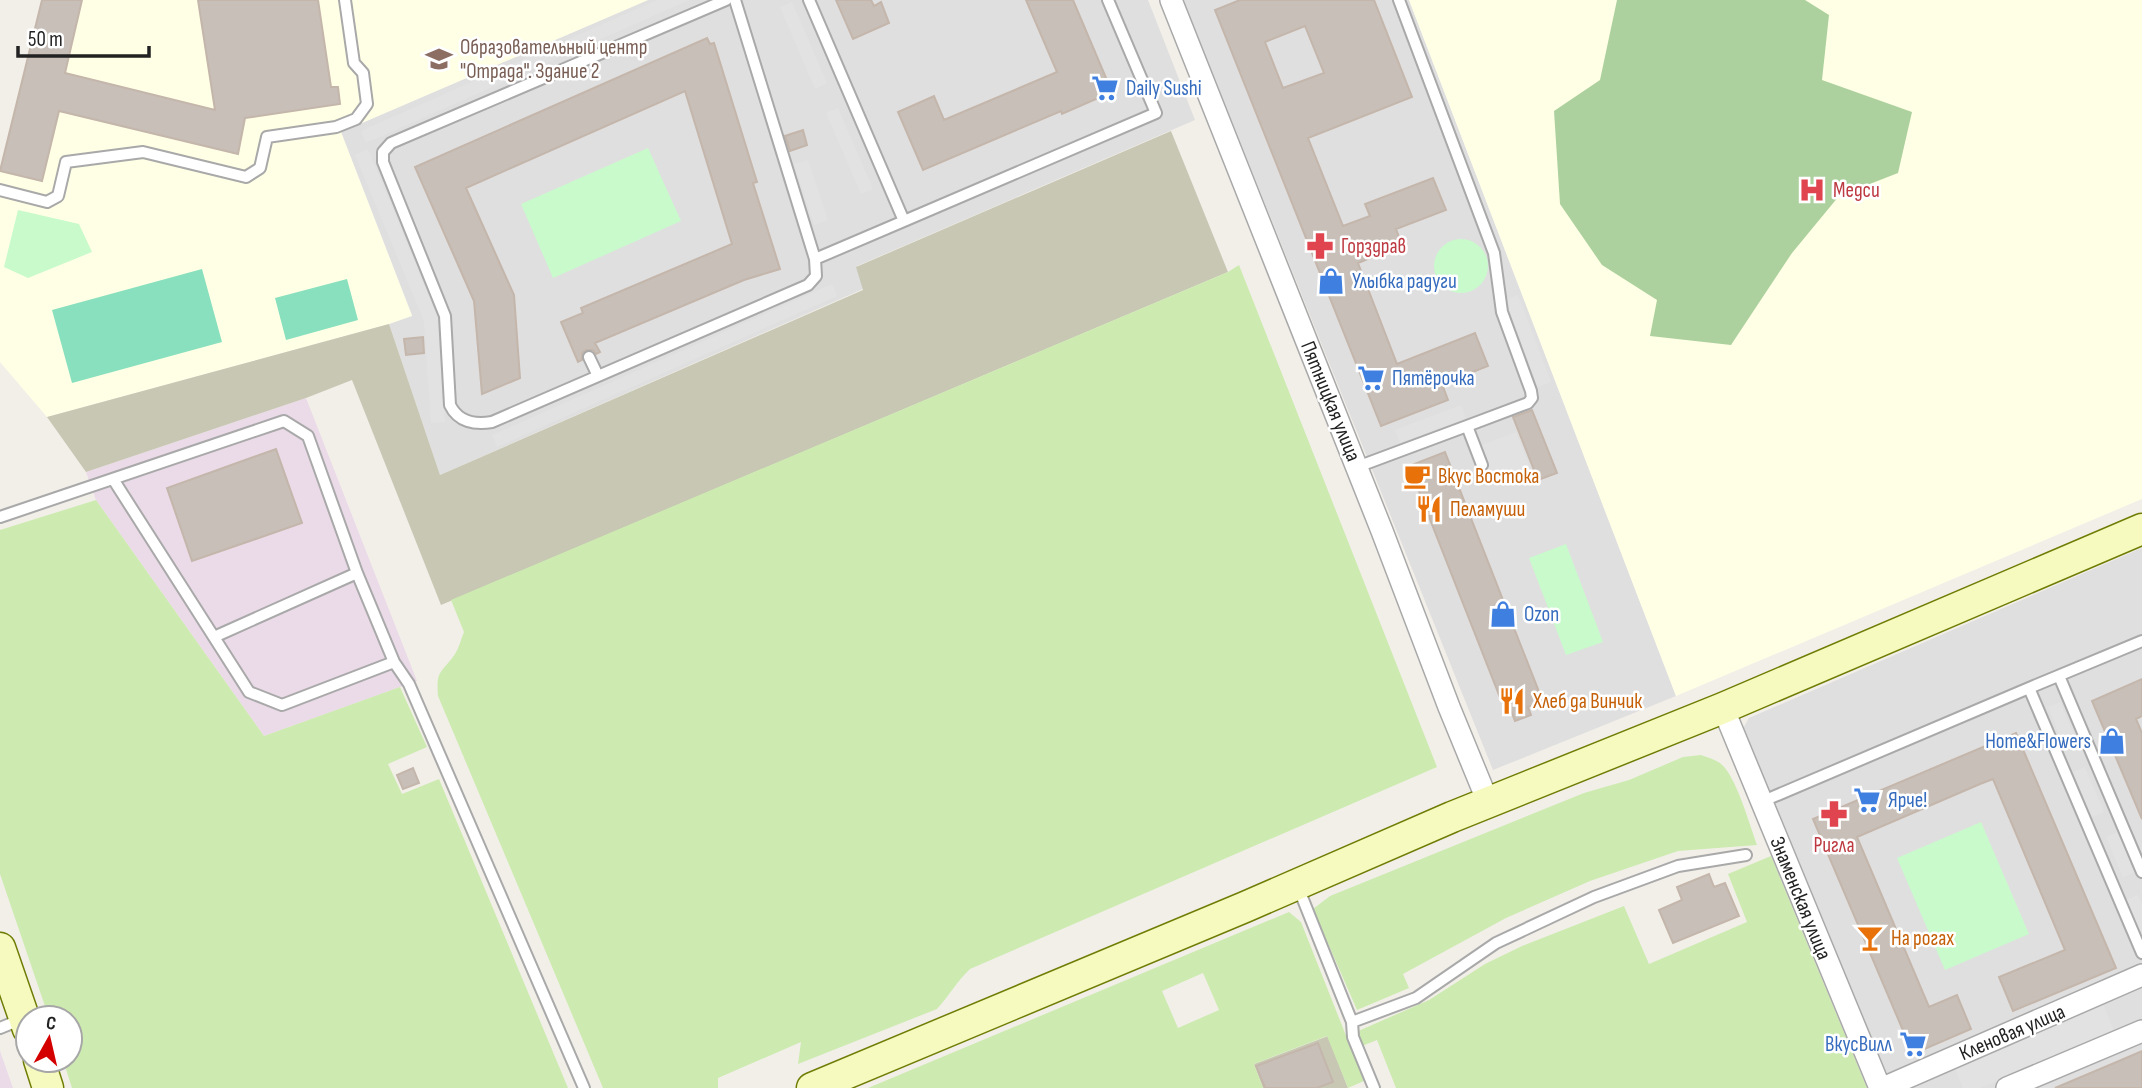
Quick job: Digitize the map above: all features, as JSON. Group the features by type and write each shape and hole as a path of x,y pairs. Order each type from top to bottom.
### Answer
{"street":[{"name":"Пятницкая улица","path":"1171,0 1488,802"},
{"path":"812,1088 1488,802 1723,708 2142,529"},
{"name":"Знаменская улица","path":"1723,708 1881,1088"},
{"path":"0,948 6,987 14,1015"},
{"name":"Кленовая улица","path":"1881,1088 2142,975"},
{"path":"2007,1088 2142,1031"}],"lane":[{"path":"0,190 47,202 58,196 66,162 143,152 246,177 260,168 267,137 336,127 356,119 367,104 363,73 354,63 345,0"},
{"path":"726,0 391,143 383,152 383,162 445,316 450,405 460,418 480,424 492,422 807,285 816,276 815,259 735,0"},
{"path":"809,0 904,220"},
{"path":"815,259 1156,113 1108,0"},
{"path":"1357,467 1521,409 1532,398 1502,312 1494,253 1399,0"},
{"path":"589,357 598,376"},
{"path":"0,517 284,421 307,436 357,573 394,662 409,684 584,1088"},
{"path":"1467,426 1482,465"},
{"path":"113,479 249,692 282,705 394,662"},
{"path":"215,637 357,573"},
{"path":"1761,802 2142,641"},
{"path":"2059,676 2142,872"},
{"path":"2029,688 2142,953"},
{"path":"1352,1022 1416,998 1496,943 1594,897 1678,866 1746,855"},
{"path":"1297,884 1352,1022 1353,1037 1374,1088"}],"shaded area":[{"path":"42,0 648,0 341,132 412,316 47,417 0,362 0,172"},
{"path":"648,0 1148,0 1195,120 857,266 863,289 440,475 389,324 412,315 341,132"},
{"path":"657,0 689,0 366,143 361,131"},
{"path":"1183,0 1409,0 1676,696 1493,770"},
{"name":"Медси","path":"1409,0 2142,0 2142,499 1676,696"},
{"path":"792,2 827,83 815,89 780,7"},
{"path":"838,108 873,189 861,194 826,113"},
{"path":"1171,131 1228,272 441,605 352,380 86,472 47,417 389,324 440,475 863,290 856,267"},
{"path":"368,149 437,316 445,422 431,423 424,321 355,155"},
{"path":"808,160 828,220 814,225 794,164"},
{"path":"832,284 837,296 497,447 492,435"},
{"path":"1518,295 1551,382 1538,387 1505,300"},
{"path":"306,398 417,681 264,736 96,500 86,472"},
{"path":"1461,405 1466,418 1400,443 1395,430"},
{"path":"1516,432 1531,470 1494,485 1479,446"},
{"path":"2142,548 2142,1088 1888,1088 1742,730 1749,718"},
{"path":"2060,702 2077,742 2065,748 2048,707"},
{"path":"2085,767 2104,812 2092,817 2073,772"},
{"path":"2118,832 2135,872 2123,877 2106,837"},
{"path":"2138,895 2142,904 2142,937 2126,900"},
{"path":"2103,1004 2114,1031 1980,1088 1963,1088 1954,1067"},
{"path":"1328,1036 1348,1088 1263,1088 1254,1064"},
{"path":"0,1051 13,1088 0,1088"}],"green space":[{"path":"1617,0 1805,0 1829,15 1822,80 1912,112 1898,173 1839,196 1792,253 1731,345 1650,336 1657,300 1602,265 1560,204 1554,111 1600,80"},
{"path":"648,148 681,221 553,278 521,204"},
{"path":"18,210 79,224 92,252 28,278 4,267"},
{"path":"1461,239 1480,247 1488,266 1480,285 1461,293 1442,285 1434,266 1442,247"},
{"path":"1239,265 1437,767 970,969 937,1009 798,1064 801,1042 718,1078 718,1088 603,1088 438,696 439,676 456,652 464,632 451,600 1228,272"},
{"path":"202,269 222,342 72,383 52,310"},
{"path":"347,279 358,320 286,340 275,298"},
{"path":"96,500 264,736 400,687 427,747 388,764 402,794 439,779 568,1088 72,1088 68,1074 84,1074 84,1004 44,1004 0,874 0,530"},
{"path":"1566,544 1603,642 1566,655 1529,558"},
{"path":"1701,755 1720,763 1730,776 1757,845 1678,851 1590,881 1506,918 1403,974 1409,988 1357,1010 1313,909 1330,896 1584,793 1629,780 1683,757"},
{"path":"1981,822 2029,934 1945,970 1897,858"},
{"path":"1771,856 1867,1088 1396,1088 1377,1040 1362,1046 1356,1032 1429,1000 1485,964 1522,946 1624,906 1649,964 1747,922 1728,874"},
{"path":"1289,912 1301,922 1364,1081 1348,1088 1327,1036 1254,1064 1263,1088 868,1088","holes":["1203,973 1219,1010 1178,1028 1162,991"]}],"building":[{"path":"42,0 82,0 65,73 215,110 198,0 318,0 331,87 338,87 340,104 245,118 238,154 59,111 42,181 0,171"},
{"path":"836,0 871,0 874,6 881,2 889,23 853,39"},
{"path":"1026,0 1073,0 1112,92 923,170 898,112 934,96 944,120 1057,72"},
{"path":"1240,0 1374,0 1412,97 1308,138 1343,226 1370,216 1365,204 1433,178 1446,210 1396,229 1402,245 1358,263 1397,364 1475,333 1488,366 1442,384 1448,400 1381,426 1215,10","holes":["1305,26 1324,73 1283,88 1265,42"]},
{"path":"707,38 710,44 714,43 757,182 753,183 780,269 744,280 595,343 600,352 596,354 593,350 586,350 582,353 582,360 578,362 561,322 583,313 581,308 732,244 685,91 466,188 514,295 520,378 482,394 474,301 415,167"},
{"path":"803,130 807,145 790,151 785,136"},
{"path":"423,337 424,353 406,355 404,339"},
{"path":"1532,410 1557,473 1538,480 1513,417"},
{"path":"276,449 302,523 192,561 167,488"},
{"path":"1445,452 1543,702 1528,707 1531,715 1515,721 1506,698 1501,700 1409,466"},
{"path":"2142,679 2142,716 2136,719 2142,733 2142,819 2092,701"},
{"path":"2016,733 2116,968 2013,1011 1999,977 2065,950 1993,779 1980,784 1857,837 1929,1007 1957,995 1971,1029 1913,1054 1813,819"},
{"path":"413,768 419,783 403,789 397,775"},
{"path":"1709,874 1714,887 1725,883 1739,916 1673,943 1659,910 1682,900 1677,887"},
{"path":"1318,1043 1333,1082 1317,1088 1265,1088 1256,1066"},
{"path":"2142,1051 2142,1088 2055,1088 2119,1061"}],"place":[{"name":"Образовательный центр \"Отрада\". Здание 2","path":"439,59"},
{"name":"Daily Sushi","path":"1105,88"},
{"name":"Медси","path":"1812,190"},
{"name":"Горздрав","path":"1320,246"},
{"name":"Улыбка радуги","path":"1331,281"},
{"name":"Пятёрочка","path":"1371,378"},
{"name":"Вкус Востока","path":"1417,476"},
{"name":"Пеламуши","path":"1429,509"},
{"name":"Ozon","path":"1503,614"},
{"name":"Хлеб да Винчик","path":"1512,701"},
{"name":"Home&Flowers","path":"2112,741"},
{"name":"Ярче!","path":"1867,800"},
{"name":"Ригла","path":"1834,814"},
{"name":"На рогах","path":"1870,938"},
{"name":"ВкусВилл","path":"1913,1044"}]}
